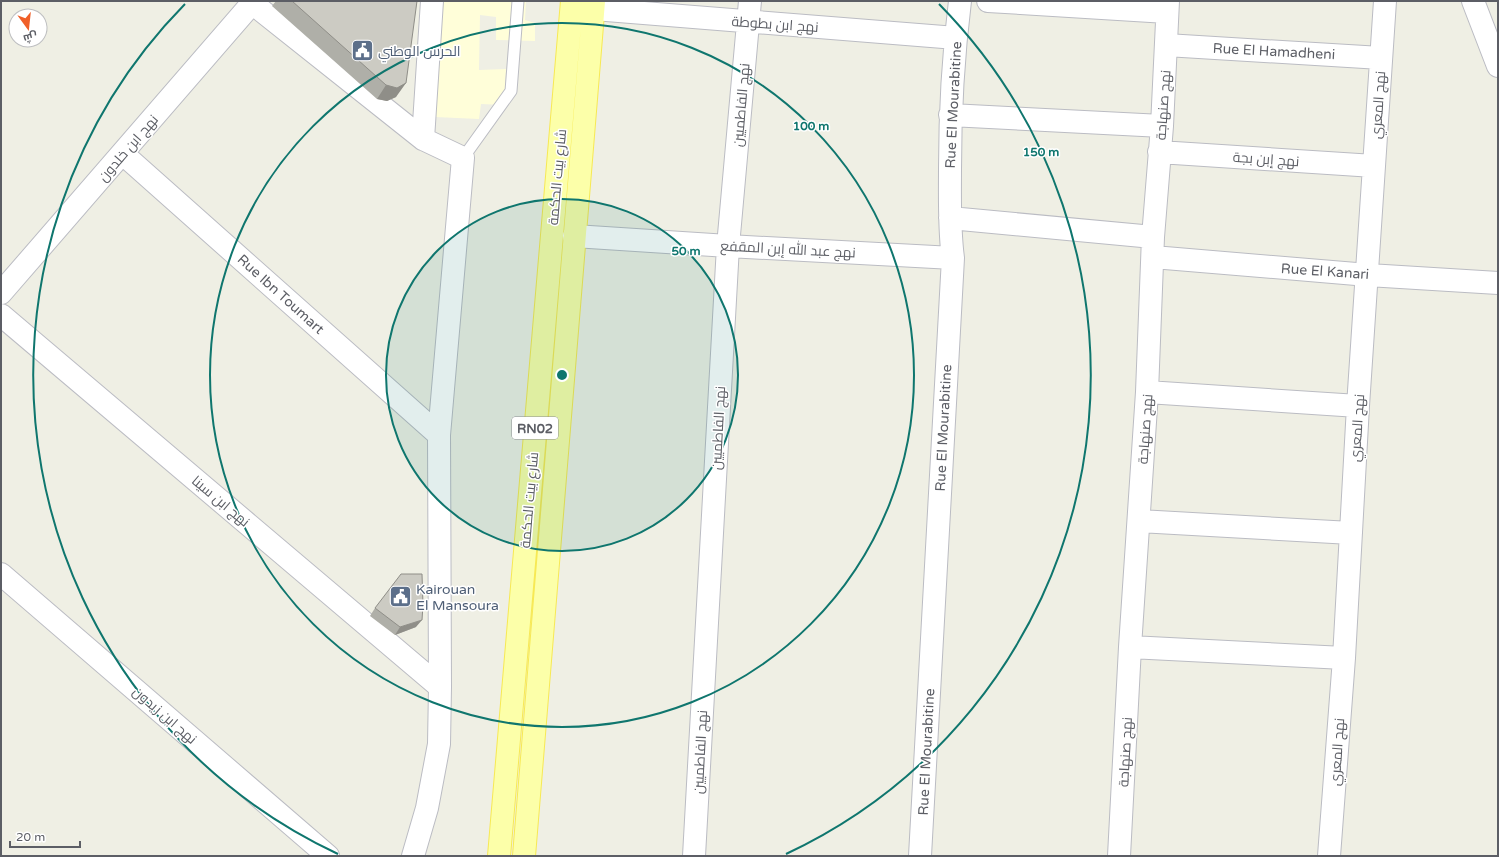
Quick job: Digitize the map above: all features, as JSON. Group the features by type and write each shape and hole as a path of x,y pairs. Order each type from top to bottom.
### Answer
{"main road":[{"name":"شارع بيت الحكمة","path":"499,856 572,1"},
{"name":"شارع بيت الحكمة","path":"524,856 594,5"}],"street":[{"path":"423,139 432,1"},
{"name":"Rue El Mourabitine","path":"920,856 953,258 950,218 950,115 960,1"},
{"path":"988,1 1167,7"},
{"name":"نهج المعري","path":"1329,856 1344,658 1358,406 1368,275 1385,1"},
{"path":"1472,1 1498,66"},
{"path":"253,2 423,139 463,158 440,435 439,744 427,808 413,856"},
{"name":"نهج ابن خلدون","path":"1,293 123,154 253,2"},
{"name":"نهج ابن بطوطة","path":"594,5 749,11 956,38"},
{"name":"نهج صنهاجة","path":"1119,856 1130,648 1147,392 1153,247 1162,126 1167,7"},
{"name":"نهج الفاطميين","path":"694,856 728,246 749,11"},
{"name":"Rue El Hamadheni","path":"1166,45 1381,58"},
{"path":"950,115 1162,126"},
{"name":"نهج إبن بجة","path":"1159,152 1374,166"},
{"name":"Rue Ibn Toumart","path":"123,154 440,435"},
{"name":"Rue El Kanari","path":"950,218 1153,247 1368,275 1498,283"},
{"name":"نهج عبد الله إبن المقفع","path":"574,236 953,258"},
{"name":"نهج ابن سينا","path":"1,315 440,687"},
{"path":"1147,392 1358,406"},
{"path":"1139,521 1351,532"},
{"name":"نهج ابن زيدون","path":"1,574 328,856"},
{"path":"1130,648 1344,658"}],"lane":[{"path":"463,158 511,91 518,1"}],"shaded area":[{"path":"442,1 526,1 525,20 535,23 535,41 496,40 496,17 480,15 479,70 506,69 504,105 481,104 479,119 435,117"}],"building":[{"name":"الحرس الوطني","path":"292,1 417,1 406,83 397,88 386,85"},
{"name":"Kairouan El Mansoura","path":"401,574 422,574 423,605 422,620 400,627 375,608"}],"place":[{"name":"الحرس الوطني","path":"363,51"},
{"name":"Kairouan El Mansoura","path":"401,597"}]}
